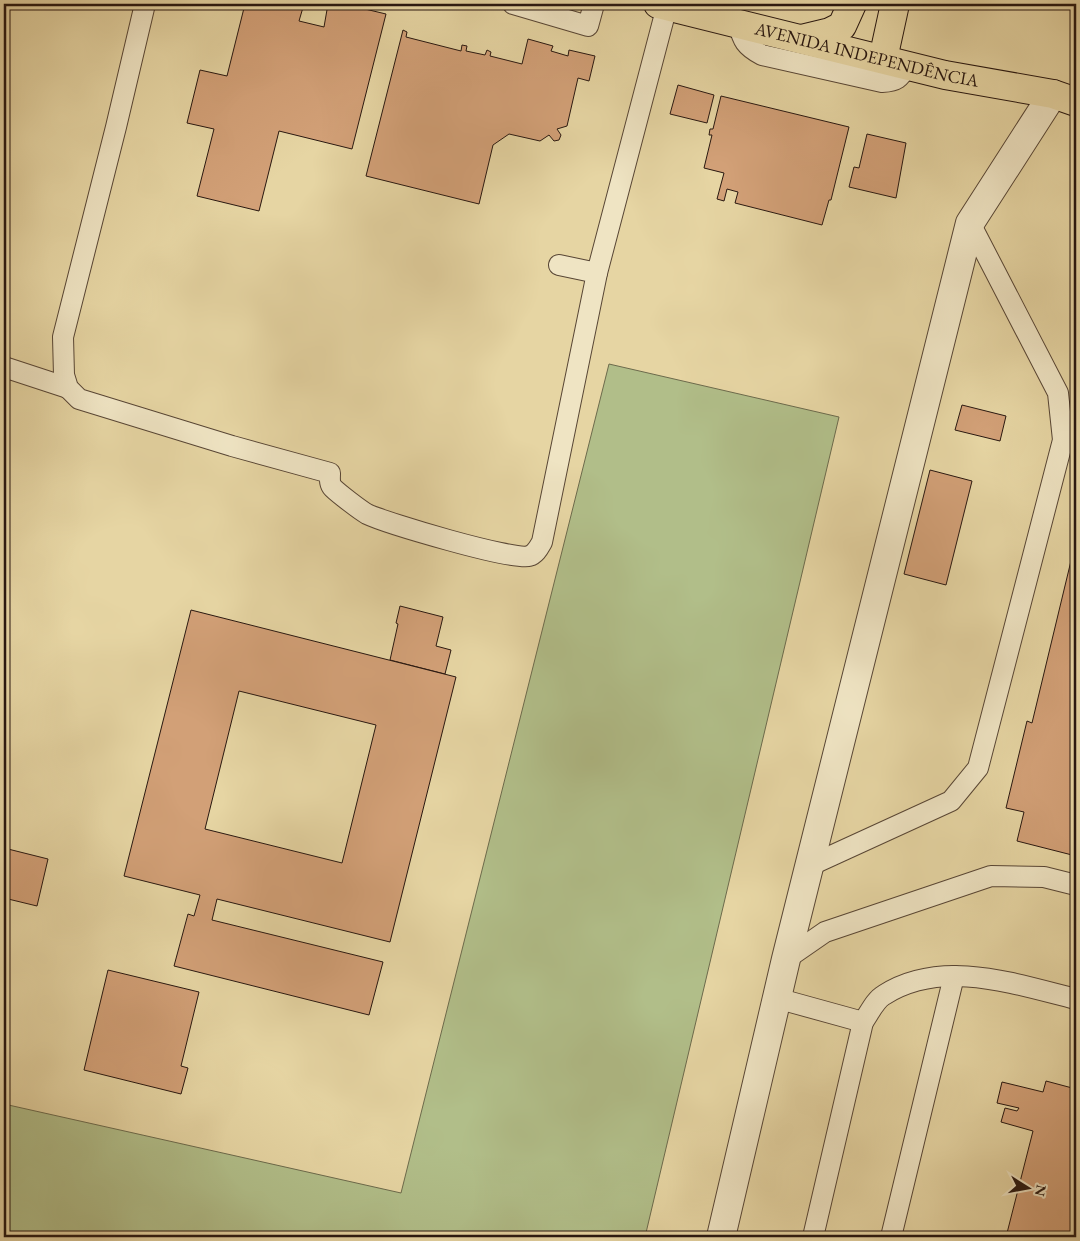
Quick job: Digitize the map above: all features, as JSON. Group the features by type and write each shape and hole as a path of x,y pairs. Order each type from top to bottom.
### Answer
{"main road":[{"path":"800,39 830,32 842,26 852,4"},
{"path":"894,4 895,62"},
{"name":"AVENIDA INDEPENDÊNCIA","path":"662,5 945,75 1065,98"}],"street":[{"path":"721,1237 776,998 970,223 1065,98"}],"lane":[{"path":"145,4 63,337 64,375 68,388 78,399 232,446 330,473 330,482 333,488 365,513 389,523 505,555 529,556 536,551 542,542 597,273 662,5"},
{"path":"513,4 588,26 594,4"},
{"path":"738,23 744,42 751,49 762,55 882,82 894,81 901,76 895,62"},
{"path":"810,866 951,800 978,768 1063,440 1058,393 970,223"},
{"path":"560,265 597,273"},
{"path":"4,367 68,388"},
{"path":"786,959 825,932 990,876 1044,877 1076,885"},
{"path":"891,1237 954,976"},
{"path":"813,1237 863,1022 882,995 912,981 954,976 999,980 1076,999"},
{"path":"776,998 863,1022"}],"green space":[{"path":"609,364 839,417 645,1237 4,1237 4,1104 401,1193"}],"building":[{"path":"245,4 304,4 299,21 324,27 328,4 344,4 386,14 352,149 279,131 259,211 197,196 214,129 187,123 200,70 227,76"},
{"path":"403,30 407,32 406,37 461,51 462,45 467,46 466,51 485,55 487,50 491,52 490,56 522,64 528,39 553,46 551,51 568,56 569,50 595,56 589,81 578,78 567,126 557,129 561,135 559,140 554,141 549,135 540,141 509,134 493,145 479,204 366,176"},
{"path":"678,85 714,95 707,123 670,114"},
{"path":"721,96 849,127 831,200 829,200 822,225 735,203 738,192 727,189 724,201 717,199 724,173 704,168 712,135 709,135 710,129 713,129"},
{"path":"867,134 906,143 896,198 849,187 854,167 859,168"},
{"path":"962,405 1006,416 1000,441 955,430"},
{"path":"930,470 972,481 946,585 904,574"},
{"path":"1076,540 1076,856 1017,841 1024,812 1006,808 1027,721 1032,723"},
{"path":"400,606 443,617 436,646 451,650 445,674 390,660"},
{"path":"191,610 456,677 390,942 217,899 212,920 383,962 369,1015 174,966 188,914 194,916 200,895 124,876","holes":["239,691 376,725 342,863 205,829"]},
{"path":"4,848 48,859 37,906 4,898"},
{"path":"108,970 199,992 181,1066 188,1068 181,1094 84,1070"},
{"path":"1046,1081 1076,1089 1076,1237 1006,1237 1033,1131 1001,1122 1005,1108 1017,1111 1019,1108 997,1103 1002,1082 1043,1092"}]}
